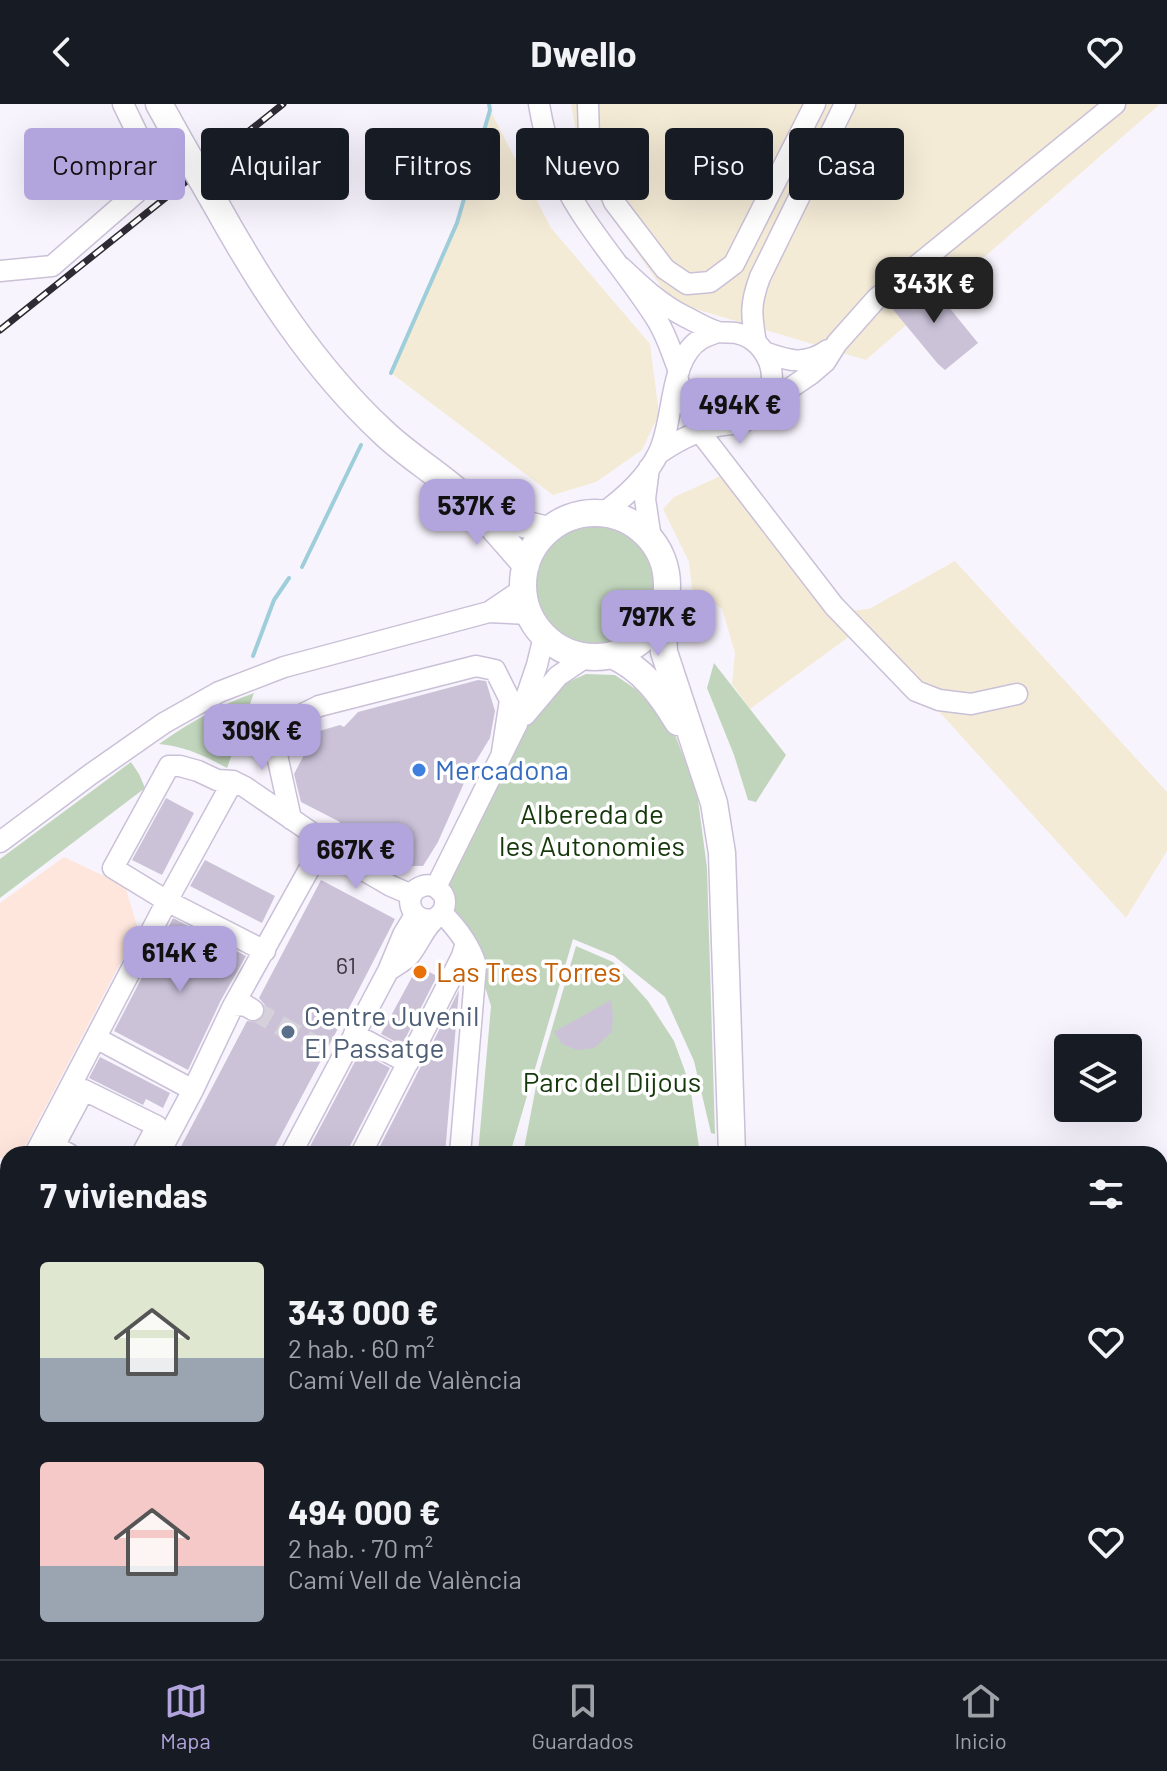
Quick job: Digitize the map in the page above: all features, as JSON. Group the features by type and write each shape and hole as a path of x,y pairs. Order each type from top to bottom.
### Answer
{"main road":[{"path":"159,104 244,254 334,381 384,433 464,497 503,519 548,530"},
{"path":"464,497 526,590 544,636 563,650 599,656 638,671 663,697 697,753"},
{"path":"526,590 534,546 548,530 574,516 588,513 616,515 629,521 651,539 659,550 668,576 662,612 650,632 633,647 599,656"},
{"path":"662,612 664,652 714,803 722,853 732,1146"}],"street":[{"path":"0,271 52,266 136,193 140,139 123,104"},
{"path":"539,104 541,120 560,176 581,214 657,320 668,341 678,373 680,393 688,408 709,429 834,606 916,691 939,700 971,704 1017,694"},
{"path":"588,104 589,136 614,202 665,269 687,284 710,282 734,264 815,104"},
{"path":"764,406 772,388 772,370 760,347 751,315 752,299 845,104"},
{"path":"603,513 622,499 654,461 681,438 743,422 811,374 825,362 837,343 877,298 1115,104"},
{"path":"621,267 662,303 682,315 718,332 739,333 782,359 801,361 816,358 837,343"},
{"path":"651,539 645,499 654,461 665,436 678,373 686,353 700,339 718,332"},
{"path":"0,842 164,723 219,692 284,667 489,612 526,590"},
{"path":"425,911 445,908 444,897 436,887 517,724 544,636"},
{"path":"517,724 558,676 599,656"},
{"path":"291,819 277,755 299,716 319,706 476,666 495,670 510,700 502,752"},
{"path":"265,951 167,901 113,868 169,766 180,766 245,787 312,833 322,846 391,886 425,911 455,926 473,953 476,965 461,1146"},
{"path":"39,1146 233,781"},
{"path":"163,1146 243,1008 265,951 322,846"},
{"path":"294,1146 333,1055 354,1034 388,971 410,954 425,911"},
{"path":"365,1146 453,975 466,943"},
{"path":"453,975 468,976 475,983"},
{"path":"354,1034 408,1063"},
{"path":"96,1038 193,1090"},
{"path":"54,1146 84,1090 157,1126 146,1146"}],"shaded area":[{"path":"571,104 1160,104 866,360 672,302 600,200 649,200 649,128 575,128"},
{"path":"490,110 499,128 485,128"},
{"path":"500,129 516,160 516,200 537,200 551,228 650,344 659,414 642,450 596,482 553,495 391,373 457,223 464,200 500,200"},
{"path":"725,474 854,633 750,709 732,684 735,653 722,609 692,589 689,562 663,509 674,497"},
{"path":"955,561 1167,792 1167,851 1126,918 848,611 869,609"},
{"path":"64,857 125,886 138,929 25,1146 0,1146 0,903"}],"green space":[{"path":"595,522 619,527 639,541 653,561 658,585 653,609 639,629 619,643 595,648 571,643 551,629 537,609 532,585 537,561 551,541 571,527"},
{"path":"714,663 786,755 756,802 748,800 707,688"},
{"name":"Albereda de les Autonomies","path":"586,674 615,675 637,690 674,732 697,792 707,868 715,1134 711,1133 694,1061 665,997 614,956 573,939 512,1146 479,1146 491,1006 473,948 449,915 444,885 523,727 557,687"},
{"path":"254,693 227,768 194,752 159,744 205,715"},
{"path":"131,762 145,788 0,898 0,859"},
{"name":"Parc del Dijous","path":"576,946 613,962 648,1001 674,1041 690,1085 699,1146 525,1146 538,1076"}],"building":[{"path":"926,279 978,343 945,370 890,306"},
{"name":"Mercadona","path":"478,680 486,681 495,711 490,738 468,774 438,842 423,866 403,866 335,831 340,822 301,802 294,774 316,732 340,725 344,727 358,712"},
{"path":"166,798 194,813 162,875 132,860"},
{"path":"205,860 275,896 262,923 190,886"},
{"path":"321,880 395,919 275,1146 181,1146 247,1021 258,1022 264,1016 265,1005 259,998"},
{"path":"173,918 246,956 188,1070 114,1031"},
{"path":"418,966 437,976 402,1045 381,1034"},
{"path":"459,990 446,1146 380,1146"},
{"path":"611,1000 612,1032 594,1048 577,1050 562,1044 554,1032"},
{"path":"360,1052 390,1068 350,1146 310,1146"},
{"path":"100,1057 170,1093 163,1108 146,1099 143,1105 89,1078"}],"waterway":[{"path":"391,373 457,223 490,110 489,104"},
{"path":"302,567 361,445"},
{"path":"253,656 274,600 289,578"}],"tunnel":[{"path":"253,1010 325,1051"}],"railway":[{"path":"0,330 283,104"}],"place":[{"name":"Mercadona","path":"419,770"},
{"name":"Las Tres Torres","path":"420,972"},
{"name":"Centre Juvenil El Passatge","path":"288,1032"}]}
